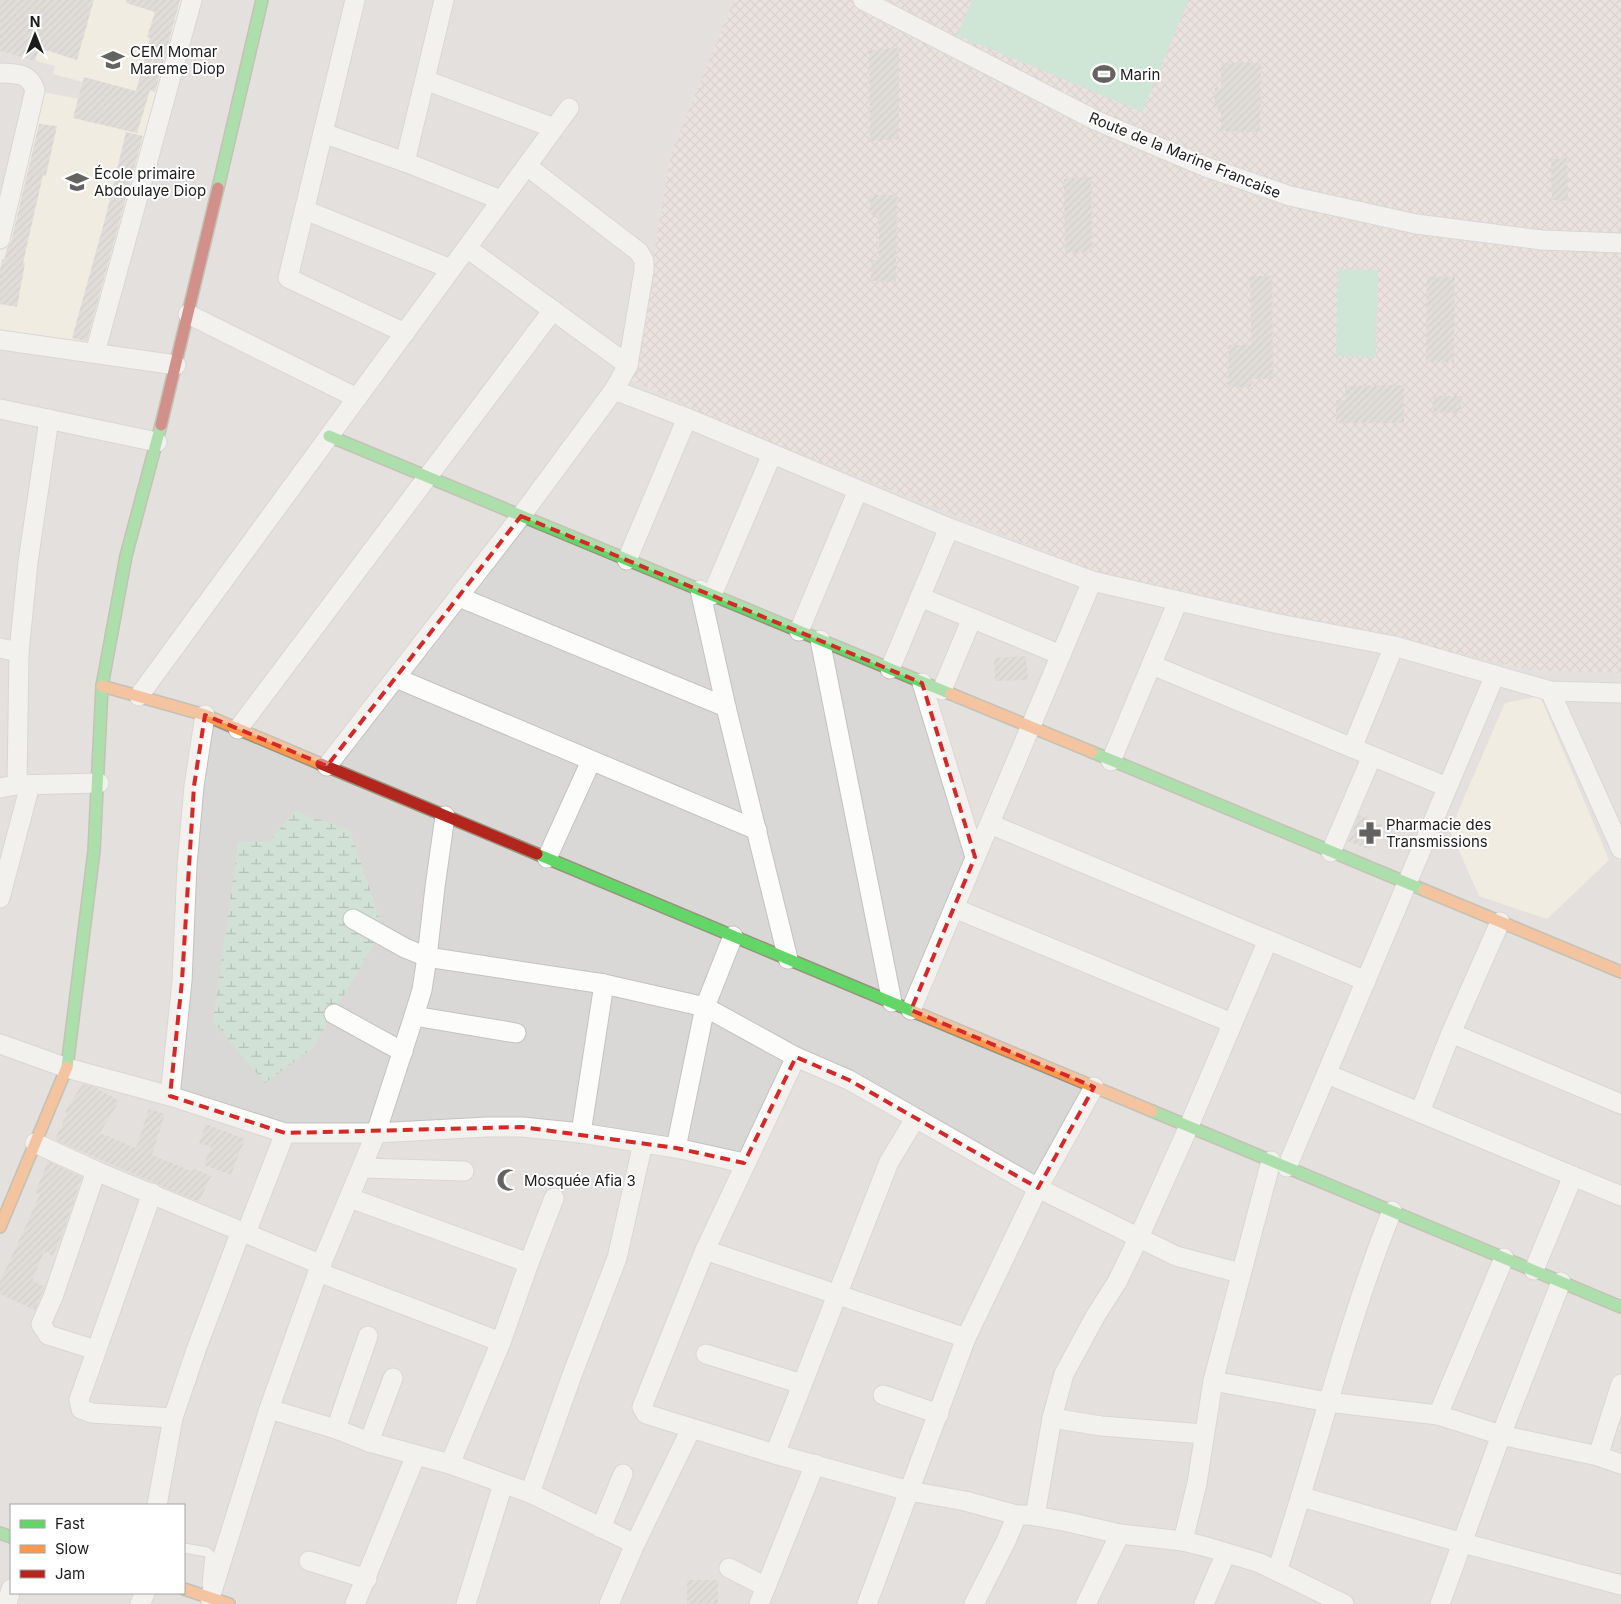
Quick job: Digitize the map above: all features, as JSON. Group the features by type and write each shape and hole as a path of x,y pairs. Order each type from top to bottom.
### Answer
{"street":[{"path":"95,353 192,0"},
{"path":"0,1228 67,1068 94,851 99,783 102,686 126,556 158,442 262,0"},
{"path":"355,0 288,278 405,333"},
{"path":"405,162 444,0"},
{"name":"Route de la Marine Francaise","path":"863,0 1095,120 1206,167 1290,196 1416,224 1542,240 1621,243"},
{"path":"0,73 22,75 32,82 35,90 0,239"},
{"path":"425,80 554,128"},
{"path":"139,696 569,108"},
{"path":"323,133 405,162 501,200"},
{"path":"327,766 521,516 614,390 628,365 644,261 639,252 527,166"},
{"path":"305,210 451,269"},
{"path":"467,248 628,365"},
{"path":"238,729 553,310"},
{"path":"188,314 357,398"},
{"path":"0,340 176,365"},
{"path":"614,390 687,418 949,528 1092,582 1274,623 1394,646 1550,691 1621,693"},
{"path":"0,409 158,442"},
{"path":"627,560 687,418"},
{"path":"0,898 16,786 19,652 28,562 49,419"},
{"path":"329,436 1621,972"},
{"path":"772,454 706,593 726,707 788,959"},
{"path":"799,631 858,490"},
{"path":"890,669 949,528"},
{"path":"911,1010 1092,582"},
{"path":"459,597 726,707"},
{"path":"920,597 1060,655"},
{"path":"1111,761 1178,601"},
{"path":"942,690 972,618"},
{"path":"820,640 892,1002"},
{"path":"1352,748 1394,646"},
{"path":"0,648 19,652"},
{"path":"1152,665 1447,787"},
{"path":"1183,1541 1197,1483 1213,1380 1240,1273 1279,1164 1327,1074 1494,675"},
{"path":"396,678 757,830"},
{"path":"922,682 975,857"},
{"path":"102,686 205,715 1621,1307"},
{"path":"1550,691 1621,849"},
{"path":"170,1096 182,981 190,825 205,715"},
{"path":"1331,852 1372,756"},
{"path":"547,858 592,760"},
{"path":"16,786 99,783"},
{"path":"208,1597 269,1409 320,1268 376,1133 422,990 445,816"},
{"path":"990,824 1366,981"},
{"path":"954,908 1232,1023"},
{"path":"353,919 404,948 427,957 604,984 705,1007 796,1057 848,1080 1038,1188 1176,1256 1240,1273"},
{"path":"1420,1112 1451,1033 1500,922"},
{"path":"676,1148 705,1007 733,936"},
{"path":"1036,1516 1052,1418 1064,1374 1096,1315 1117,1282 1139,1237 1189,1126 1268,940"},
{"path":"581,1133 604,984"},
{"path":"334,1014 403,1052"},
{"path":"414,1016 516,1033"},
{"path":"1451,1033 1621,1104"},
{"path":"0,1044 67,1068 170,1096 285,1133 376,1133 487,1127 522,1128 581,1133 676,1148 744,1163"},
{"path":"796,1057 744,1163 705,1250 642,1407 646,1414 775,1454 910,1491 964,1501 1017,1515 1036,1516 1120,1534 1183,1541 1260,1563 1344,1604"},
{"path":"1327,1074 1621,1196"},
{"path":"867,1604 966,1338 1038,1188 1094,1086"},
{"path":"775,1454 889,1162 915,1118"},
{"path":"157,1504 173,1418 196,1350 285,1133"},
{"path":"35,1143 96,1171 244,1232 320,1268 501,1342"},
{"path":"530,1493 572,1375 617,1258 643,1143"},
{"path":"362,1168 464,1171"},
{"path":"96,1171 42,1324 48,1335 96,1350"},
{"path":"1534,1270 1573,1176"},
{"path":"152,1193 79,1400 81,1409 92,1413 173,1418"},
{"path":"350,1198 529,1264"},
{"path":"450,1464 501,1342 554,1198"},
{"path":"1277,1571 1302,1497 1328,1402 1379,1244 1392,1211"},
{"path":"705,1250 966,1338"},
{"path":"1438,1415 1504,1258"},
{"path":"1440,1604 1501,1435 1562,1282"},
{"path":"336,1429 368,1336"},
{"path":"706,1354 802,1384"},
{"path":"370,1442 393,1378"},
{"path":"1213,1380 1328,1402 1438,1415 1501,1435 1598,1456 1621,1464"},
{"path":"1598,1456 1621,1384"},
{"path":"883,1395 939,1414"},
{"path":"269,1409 336,1429 370,1442 450,1464 530,1493 635,1544"},
{"path":"1052,1418 1101,1426 1204,1434"},
{"path":"608,1604 691,1429"},
{"path":"355,1604 367,1579 416,1455"},
{"path":"729,1568 762,1595 815,1464"},
{"path":"601,1528 623,1474"},
{"path":"466,1604 503,1484"},
{"path":"1302,1497 1463,1543 1621,1585"},
{"path":"974,1604 1017,1515"},
{"path":"1086,1604 1120,1534"},
{"path":"1204,1604 1226,1553"},
{"path":"309,1561 367,1579"},
{"path":"185,1588 229,1604"}],"lane":[{"path":"185,1548 207,1552 210,1555 208,1597"}],"highlighted area":[{"path":"521,516 922,683 975,857 911,1010 1094,1087 1038,1188 849,1080 796,1057 744,1163 676,1148 522,1127 285,1133 170,1096 182,981 194,786 205,715 327,766"}],"shaded area":[{"path":"0,0 1621,0 1621,1604 0,1604"},
{"name":"École primaire Abdoulaye Diop","path":"0,0 188,0 93,347 0,332 0,251 38,91 79,99 83,82 53,74 55,66 0,51"},
{"path":"734,0 1621,0 1621,673 1530,670 1110,577 727,425 632,380 671,154"},
{"path":"976,629 1045,659 1025,706 956,677"},
{"path":"1540,696 1609,860 1547,919 1479,896 1450,830 1505,703"}],"green space":[{"name":"Marin","path":"972,0 1189,0 1142,112 957,35"},
{"path":"1338,269 1378,270 1376,357 1336,356"},
{"path":"295,811 350,830 383,929 312,1049 265,1083 213,1021 238,842 270,841"}],"building":[{"path":"0,0 94,0 77,60 39,48 35,61 0,51"},
{"path":"127,0 180,0 155,92 150,90 137,133 73,118 84,77 136,91 150,38 147,37 155,12 126,3"},
{"path":"899,48 899,139 870,141 869,50"},
{"path":"1221,63 1261,63 1260,132 1221,131 1221,108 1214,108 1215,88 1221,88"},
{"path":"39,124 57,126 46,176 43,175 23,263 25,263 17,307 0,304 0,271 2,259 4,260 7,248 11,242"},
{"path":"126,132 143,136 87,341 80,340 72,338 105,219"},
{"path":"1567,158 1568,201 1552,200 1551,159"},
{"path":"1091,177 1092,252 1065,253 1064,179"},
{"path":"870,195 897,195 896,282 871,281 871,260 879,260 879,215 870,215"},
{"path":"1250,276 1272,276 1273,379 1251,379 1251,387 1228,387 1229,345 1251,345"},
{"path":"1427,276 1455,277 1454,362 1426,362"},
{"path":"1404,385 1404,423 1336,423 1336,400 1345,400 1345,386"},
{"path":"1433,396 1461,396 1461,413 1433,412"},
{"path":"1026,656 1028,680 995,681 994,658"},
{"path":"1359,815 1382,825 1370,850 1348,841"},
{"path":"82,1084 95,1087 119,1101 100,1133 136,1148 149,1109 165,1114 152,1155 192,1171 193,1168 211,1176 199,1202 55,1140 67,1113 65,1112"},
{"path":"206,1124 245,1139 231,1175 204,1165 211,1147 199,1143"},
{"path":"48,1161 82,1177 53,1256 44,1252 32,1281 45,1287 35,1310 0,1294 0,1282 40,1194 35,1193"},
{"path":"687,1580 718,1580 718,1604 687,1604"}],"traffic: fast":[{"path":"218,188 262,0"},
{"path":"67,1067 94,851 102,686 126,556 161,425"},
{"path":"329,436 951,694"},
{"path":"1092,752 1424,890"},
{"path":"537,854 917,1013"},
{"path":"1152,1111 1621,1307"},
{"path":"0,1533 10,1537"}],"traffic: slow":[{"path":"102,686 205,715 321,764"},
{"path":"951,694 1092,752"},
{"path":"1424,890 1621,972"},
{"path":"917,1013 1152,1111"},
{"path":"0,1227 67,1067"},
{"path":"185,1589 229,1604"}],"traffic: jam":[{"path":"161,425 218,188"},
{"path":"321,764 537,854"}],"place":[{"name":"CEM Momar Mareme Diop","path":"113,60"},
{"name":"Marin","path":"1104,74"},
{"name":"École primaire Abdoulaye Diop","path":"77,182"},
{"name":"Pharmacie des Transmissions","path":"1370,833"},
{"name":"Mosquée Afia 3","path":"508,1180"}]}
